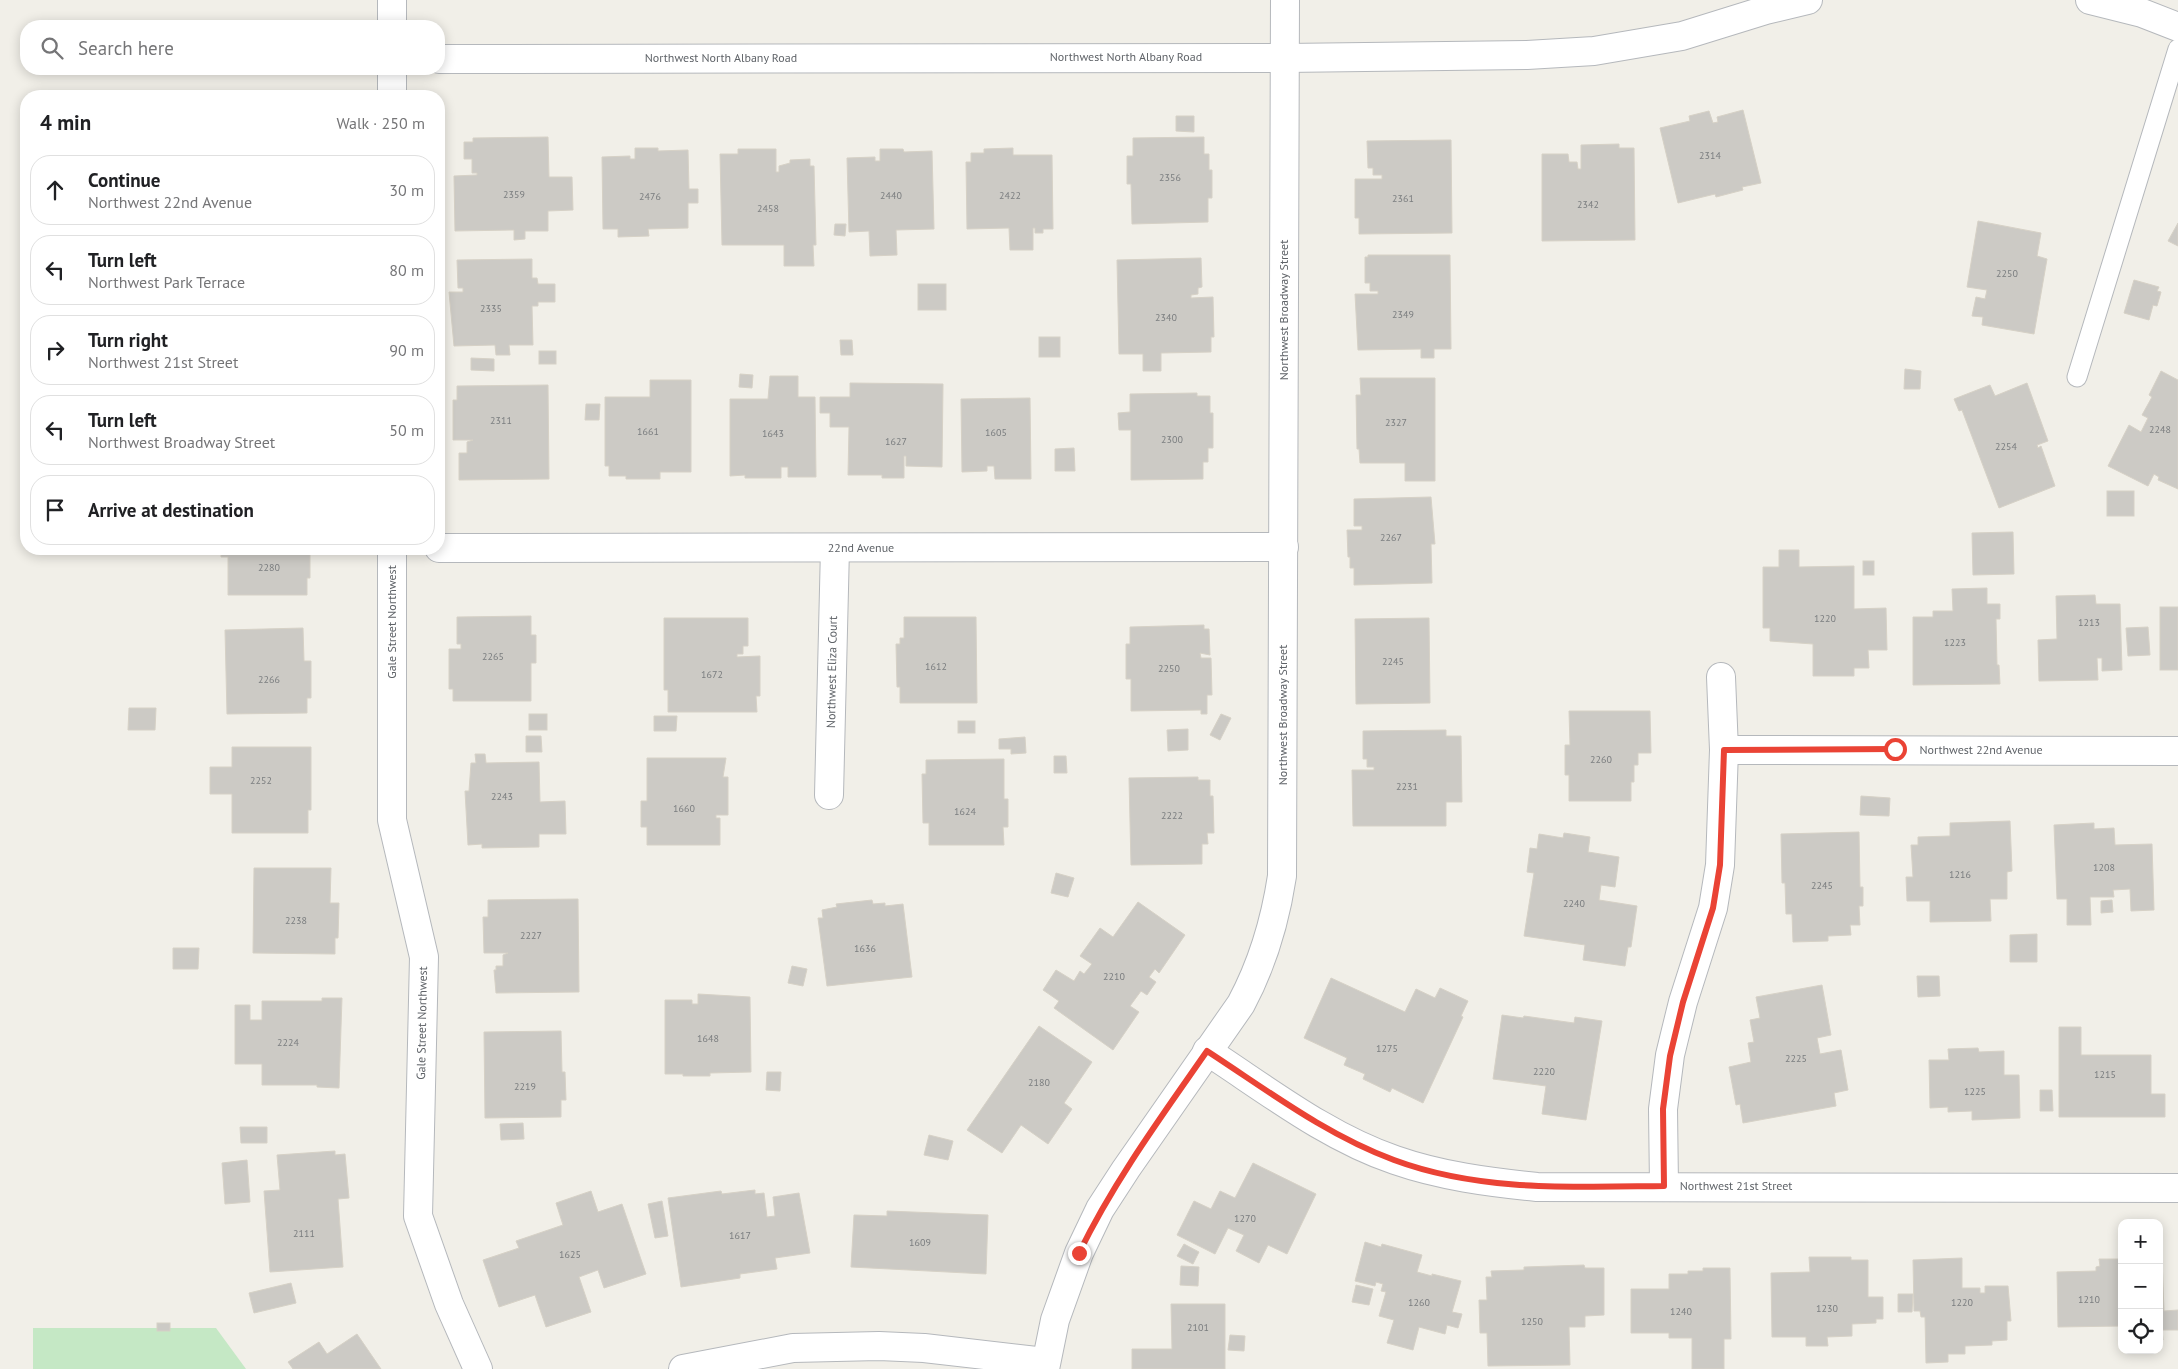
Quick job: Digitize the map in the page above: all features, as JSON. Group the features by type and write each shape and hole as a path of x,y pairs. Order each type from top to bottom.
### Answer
{"street":[{"path":"392,0 392,20"},
{"name":"Northwest Broadway Street","path":"1045,1366 1055,1320 1079,1253 1100,1210 1126,1169 1240,1004 1256,976 1275,920 1282,876 1285,0"},
{"name":"Northwest North Albany Road","path":"445,59 1285,58 1527,55 1594,51 1682,36 1766,10 1808,0"},
{"path":"2090,0 2142,14 2178,28"},
{"path":"392,75 392,90"},
{"name":"22nd Avenue","path":"445,548 1284,547"},
{"name":"Northwest Eliza Court","path":"829,795 834,548"},
{"name":"Gale Street Northwest","path":"392,555 392,820 424,958 418,1216 448,1304 478,1369"},
{"path":"1664,1186 1663,1109 1670,1056 1683,1002 1713,908 1720,865 1724,750 1721,677"},
{"name":"Northwest 22nd Avenue","path":"1724,750 2178,751"},
{"name":"Northwest 21st Street","path":"1207,1051 1331,1131 1394,1160 1470,1180 1536,1187 2178,1188"},
{"path":"683,1369 793,1348 879,1346 924,1348 1045,1366"}],"lane":[{"path":"2077,377 2178,49"}],"green space":[{"path":"33,1328 216,1328 246,1369 33,1369"}],"building":[{"path":"1743,110 1761,183 1742,187 1743,190 1716,197 1715,194 1678,203 1660,128 1690,121 1689,116 1709,111 1713,123 1718,122 1717,117"},
{"path":"1176,116 1194,116 1194,132 1176,131"},
{"path":"548,137 549,177 572,177 573,210 548,211 548,231 525,231 525,239 514,240 514,230 455,231 454,176 477,175 477,173 472,173 472,159 464,159 464,142 473,142 473,138"},
{"path":"1204,137 1204,154 1209,154 1209,170 1212,170 1212,198 1208,198 1208,222 1132,224 1131,184 1127,184 1127,156 1133,156 1133,138"},
{"path":"1451,140 1452,233 1359,234 1359,218 1355,218 1355,179 1382,179 1382,175 1373,175 1373,168 1368,168 1367,141"},
{"path":"1619,144 1619,148 1634,148 1635,240 1542,241 1542,154 1568,154 1569,162 1577,162 1578,169 1581,169 1581,145"},
{"path":"635,148 658,148 658,151 688,150 689,189 698,189 698,203 688,203 688,228 648,229 649,236 618,237 618,229 603,229 602,157 630,156 630,159 635,159"},
{"path":"1013,148 1013,155 1052,155 1053,229 1043,229 1043,233 1035,233 1035,228 1033,228 1033,250 1010,250 1009,228 967,229 966,162 971,162 971,153 984,153 984,149"},
{"path":"738,149 776,149 776,172 779,172 779,166 790,163 790,160 810,159 810,166 814,166 816,245 813,245 814,266 784,266 784,245 722,245 720,154 738,154"},
{"path":"880,149 903,149 904,152 932,151 934,229 896,230 897,255 870,256 869,231 849,232 847,158 875,157 875,161 880,161"},
{"path":"1978,221 2041,233 2037,256 2047,259 2034,334 1982,325 1983,317 1972,316 1976,297 1985,299 1987,290 1967,287"},
{"path":"2178,223 2178,246 2168,241"},
{"path":"835,224 846,224 845,236 834,235"},
{"path":"1368,255 1450,255 1451,349 1434,349 1434,358 1421,358 1421,349 1358,350 1355,294 1378,294 1378,291 1370,291 1370,283 1365,283 1365,257 1368,257"},
{"path":"1201,258 1202,287 1198,288 1198,294 1191,295 1191,298 1213,297 1214,337 1211,337 1211,352 1161,353 1161,371 1143,371 1143,354 1119,354 1117,260"},
{"path":"532,259 532,278 537,278 538,284 555,284 555,302 538,302 538,306 532,306 533,345 509,345 510,355 496,355 495,345 454,346 449,292 463,292 463,288 458,288 457,260"},
{"path":"2134,280 2159,287 2157,291 2161,292 2157,306 2153,305 2149,320 2124,313"},
{"path":"918,284 946,284 946,310 918,310"},
{"path":"1039,337 1060,337 1060,357 1039,357"},
{"path":"840,340 852,340 853,355 841,355"},
{"path":"539,351 556,351 556,364 539,364"},
{"path":"471,358 494,359 494,371 471,370"},
{"path":"1905,369 1921,371 1920,389 1904,389"},
{"path":"2161,371 2178,380 2178,489 2158,480 2159,477 2154,474 2148,486 2108,466 2129,425 2141,432 2148,418 2142,415 2152,397 2149,395"},
{"path":"740,374 753,375 752,388 739,387"},
{"path":"770,376 798,376 798,397 815,397 816,477 788,477 788,467 781,467 781,478 745,478 745,475 730,476 730,399 768,399"},
{"path":"1360,378 1435,378 1435,481 1405,481 1405,463 1360,463 1359,449 1357,449 1356,395 1361,395"},
{"path":"650,380 691,380 691,472 660,472 660,479 626,479 626,476 609,476 609,466 605,466 605,397 650,397"},
{"path":"850,383 943,384 942,467 906,466 906,456 904,456 904,478 882,478 882,475 848,475 849,427 830,427 830,413 820,413 820,397 850,397"},
{"path":"2027,383 2048,441 2037,445 2038,448 2041,446 2055,486 1999,508 1962,410 1959,411 1954,399 1990,385 1995,396"},
{"path":"548,385 549,479 459,480 459,453 467,453 467,442 473,440 453,440 453,400 457,400 457,386"},
{"path":"1197,393 1197,396 1210,396 1210,413 1213,413 1213,448 1208,448 1208,462 1203,462 1203,479 1131,480 1131,430 1119,430 1118,413 1130,412 1130,394"},
{"path":"1030,398 1031,479 995,479 994,466 987,466 987,471 962,472 961,399"},
{"path":"586,404 600,404 599,420 585,420"},
{"path":"1074,448 1075,471 1055,471 1055,449"},
{"path":"2107,491 2134,491 2134,516 2107,516"},
{"path":"1431,497 1435,544 1431,544 1432,583 1354,585 1354,568 1350,568 1350,557 1348,557 1347,530 1362,530 1362,526 1354,526 1354,499"},
{"path":"2013,532 2014,574 1973,575 1972,533"},
{"path":"1779,550 1799,550 1799,567 1854,566 1854,609 1886,608 1887,650 1868,650 1869,668 1854,668 1854,676 1813,676 1813,644 1770,641 1770,628 1763,628 1763,567 1779,567"},
{"path":"221,555 310,555 310,578 307,578 307,595 228,595 228,557 221,557"},
{"path":"1863,561 1874,561 1874,575 1863,575"},
{"path":"1987,588 1987,604 2000,604 2000,619 1996,619 1997,665 1999,665 2000,684 1913,685 1913,617 1933,617 1933,611 1953,611 1952,589"},
{"path":"2095,595 2096,604 2120,604 2122,670 2102,671 2102,658 2097,658 2098,680 2039,681 2038,640 2057,639 2056,596"},
{"path":"2160,607 2178,607 2178,670 2160,670"},
{"path":"531,616 531,635 536,635 536,663 531,663 531,701 453,701 453,689 449,689 449,649 461,649 461,644 457,644 457,617"},
{"path":"904,617 976,617 977,703 900,703 900,687 897,687 896,644 900,644 900,638 904,638"},
{"path":"664,618 748,618 748,646 743,646 743,654 737,654 737,657 760,656 760,696 756,696 757,712 668,712 668,690 664,690"},
{"path":"1429,618 1430,703 1356,704 1355,619"},
{"path":"1204,625 1204,629 1209,629 1210,655 1200,653 1201,658 1211,658 1212,695 1207,695 1207,714 1201,714 1201,710 1131,711 1131,679 1126,679 1126,644 1130,644 1130,627"},
{"path":"2148,627 2150,655 2128,656 2126,628"},
{"path":"303,628 304,661 311,661 311,698 307,698 307,713 227,714 225,630"},
{"path":"129,708 156,708 155,730 128,730"},
{"path":"1569,711 1650,711 1651,753 1638,753 1638,765 1634,765 1634,782 1631,782 1631,801 1569,801 1569,775 1565,775 1565,745 1570,745"},
{"path":"529,714 547,714 547,730 529,730"},
{"path":"1221,714 1231,718 1220,740 1210,735"},
{"path":"654,716 677,716 676,731 654,731"},
{"path":"958,721 975,721 975,733 958,733"},
{"path":"1188,729 1188,750 1168,751 1167,730"},
{"path":"1446,730 1446,736 1461,736 1462,802 1446,802 1446,826 1353,826 1352,770 1374,770 1374,767 1367,767 1367,759 1363,759 1363,731"},
{"path":"526,736 541,736 542,752 526,752"},
{"path":"1025,737 1026,753 1011,754 1011,749 999,749 999,739"},
{"path":"232,747 311,747 311,810 308,810 308,833 232,833 232,794 210,794 210,767 232,767"},
{"path":"475,754 485,754 486,763 539,762 540,802 565,801 566,834 539,834 539,847 482,848 482,844 468,845 465,791 469,791 471,763 476,763"},
{"path":"1054,756 1066,756 1067,773 1054,773"},
{"path":"647,758 726,758 723,777 728,777 728,815 716,815 716,818 720,818 720,845 647,845 647,827 641,827 641,801 647,801"},
{"path":"1004,759 1004,799 1008,799 1008,827 1003,827 1004,845 929,845 929,823 923,823 922,774 926,774 926,760"},
{"path":"1198,777 1198,780 1210,780 1210,796 1213,796 1214,833 1207,833 1208,844 1202,844 1202,864 1131,865 1129,778"},
{"path":"1861,796 1890,798 1889,816 1860,815"},
{"path":"2010,821 2012,871 2007,872 2007,899 1990,899 1991,921 1930,922 1930,901 1907,901 1906,877 1913,877 1911,845 1918,845 1918,837 1950,836 1950,823"},
{"path":"2094,823 2094,829 2114,828 2115,845 2152,844 2154,910 2131,911 2130,889 2113,890 2114,897 2090,897 2091,925 2067,925 2067,899 2057,899 2054,825"},
{"path":"1859,832 1860,887 1863,887 1863,906 1859,906 1860,925 1850,925 1851,935 1828,936 1828,941 1793,942 1792,914 1786,914 1785,883 1782,883 1781,834"},
{"path":"1564,833 1590,837 1588,852 1619,857 1615,887 1601,885 1599,900 1637,906 1631,947 1628,947 1625,966 1583,960 1585,945 1524,936 1534,873 1527,872 1530,848 1537,849 1539,834 1563,838"},
{"path":"254,868 331,868 330,903 339,903 338,938 335,938 335,954 253,953"},
{"path":"1056,873 1074,878 1068,897 1051,893"},
{"path":"578,899 579,992 496,993 494,970 496,970 496,966 503,966 503,955 508,953 484,953 483,917 488,917 488,900"},
{"path":"872,900 873,904 885,903 885,906 903,904 912,977 827,986 818,918 823,918 822,910 837,907 836,904"},
{"path":"2112,900 2113,912 2101,913 2101,901"},
{"path":"1138,902 1185,935 1159,973 1155,969 1149,977 1156,982 1147,995 1141,991 1130,1006 1139,1012 1113,1050 1054,1008 1059,1001 1043,990 1056,970 1074,981 1080,971 1084,974 1092,964 1080,956 1100,928 1113,937"},
{"path":"2037,934 2037,962 2010,962 2010,935"},
{"path":"173,948 199,948 198,969 173,969"},
{"path":"792,966 807,969 803,986 788,983"},
{"path":"1917,976 1939,976 1940,996 1918,997"},
{"path":"1331,978 1405,1012 1416,989 1435,998 1440,988 1468,1001 1461,1016 1463,1017 1423,1103 1392,1088 1390,1092 1363,1079 1365,1074 1344,1065 1347,1058 1304,1038"},
{"path":"1822,985 1831,1035 1817,1038 1820,1054 1841,1050 1848,1090 1834,1093 1836,1106 1743,1123 1740,1104 1736,1105 1729,1067 1751,1062 1748,1043 1754,1042 1750,1020 1760,1018 1756,997"},
{"path":"698,994 750,997 751,1072 710,1073 710,1076 665,1074 665,1000 692,1000 692,1004 698,1004"},
{"path":"322,998 342,998 339,1088 317,1087 317,1085 262,1085 262,1064 235,1064 235,1005 250,1005 250,1020 262,1020 262,1001 322,1001"},
{"path":"1502,1015 1574,1023 1575,1017 1602,1021 1586,1120 1542,1114 1546,1086 1493,1079"},
{"path":"1039,1026 1092,1062 1064,1103 1072,1109 1048,1144 1021,1125 1002,1153 967,1130"},
{"path":"2059,1027 2081,1027 2081,1055 2151,1055 2151,1094 2165,1094 2165,1117 2059,1117"},
{"path":"561,1031 562,1072 565,1072 566,1100 561,1100 561,1117 485,1118 484,1032"},
{"path":"1978,1048 1979,1052 2004,1051 2004,1075 2019,1075 2020,1118 1972,1120 1972,1111 1948,1112 1948,1107 1930,1108 1929,1060 1949,1060 1948,1049"},
{"path":"767,1072 781,1072 780,1091 766,1090"},
{"path":"2040,1090 2052,1090 2053,1111 2040,1111"},
{"path":"523,1123 524,1139 501,1140 500,1124"},
{"path":"240,1127 267,1127 267,1143 241,1143"},
{"path":"929,1135 953,1141 948,1160 924,1155"},
{"path":"335,1151 335,1155 345,1154 349,1198 338,1199 343,1267 270,1272 264,1191 280,1190 277,1155"},
{"path":"247,1160 250,1202 225,1204 222,1163"},
{"path":"1253,1163 1316,1194 1287,1254 1268,1245 1259,1263 1236,1251 1244,1235 1228,1228 1215,1254 1177,1235 1194,1201 1211,1209 1220,1191 1235,1198"},
{"path":"755,1190 755,1194 764,1193 767,1217 775,1216 773,1197 799,1193 810,1253 775,1258 777,1269 740,1274 740,1278 681,1287 668,1198 721,1191 722,1194"},
{"path":"591,1191 598,1212 622,1204 646,1274 604,1288 598,1270 579,1277 591,1312 546,1327 535,1295 499,1307 483,1260 519,1248 516,1241 563,1225 556,1203"},
{"path":"662,1201 668,1236 655,1238 648,1204"},
{"path":"887,1211 988,1215 986,1274 851,1267 854,1215 887,1216"},
{"path":"1365,1242 1381,1247 1382,1244 1422,1255 1417,1272 1461,1281 1452,1312 1462,1314 1458,1328 1447,1325 1445,1334 1419,1327 1413,1350 1387,1343 1394,1320 1379,1316 1386,1292 1381,1291 1383,1284 1376,1282 1375,1286 1355,1281"},
{"path":"1184,1244 1199,1252 1193,1264 1177,1256"},
{"path":"1809,1257 1851,1257 1851,1260 1868,1260 1868,1297 1883,1297 1883,1319 1876,1319 1876,1323 1852,1324 1852,1336 1827,1337 1828,1346 1806,1346 1806,1337 1772,1337 1771,1273 1810,1272"},
{"path":"1962,1258 1962,1288 1980,1288 1980,1293 1985,1293 1985,1286 2008,1286 2011,1321 2007,1321 2007,1340 1992,1341 1992,1345 1965,1346 1965,1354 1948,1354 1948,1362 1926,1363 1925,1317 1921,1317 1920,1311 1914,1311 1913,1260"},
{"path":"2099,1259 2118,1259 2118,1326 2058,1327 2057,1272 2096,1271 2096,1267 2100,1266"},
{"path":"1584,1265 1585,1268 1604,1268 1604,1315 1585,1316 1585,1327 1569,1327 1570,1365 1488,1366 1487,1333 1480,1333 1479,1300 1487,1300 1486,1277 1492,1277 1491,1271 1524,1270 1524,1267"},
{"path":"1181,1266 1199,1267 1198,1286 1180,1285"},
{"path":"1703,1268 1730,1268 1731,1339 1724,1339 1724,1369 1692,1369 1692,1338 1669,1338 1669,1333 1631,1333 1631,1289 1669,1289 1669,1274 1688,1274 1688,1271 1703,1271"},
{"path":"291,1283 296,1303 254,1313 249,1293"},
{"path":"2163,1284 2164,1311 2178,1310 2178,1330 2163,1330"},
{"path":"1356,1285 1373,1289 1369,1305 1352,1302"},
{"path":"1898,1294 1913,1294 1912,1312 1898,1312"},
{"path":"1171,1304 1225,1304 1225,1369 1132,1369 1132,1349 1172,1349"},
{"path":"157,1323 170,1323 170,1331 157,1331"},
{"path":"357,1334 381,1369 293,1369 288,1362 319,1342 327,1354"},
{"path":"1230,1335 1245,1336 1244,1351 1228,1350"}],"route":[{"path":"1079,1253 1100,1210 1207,1051 1331,1131 1394,1160 1470,1180 1536,1187 1664,1186 1663,1109 1670,1056 1683,1002 1713,908 1720,865 1724,750 1895,749"}]}
